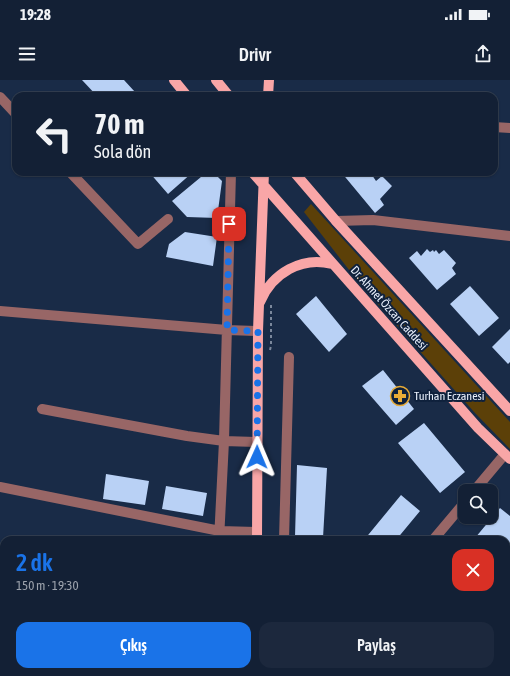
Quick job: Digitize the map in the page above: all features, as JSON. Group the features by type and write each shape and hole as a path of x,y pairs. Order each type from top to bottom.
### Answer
{"main road":[{"path":"174,80 184,92"},
{"path":"216,80 226,92"},
{"path":"268,92 269,80"},
{"name":"Dr. Ahmet Özcan Caddesi","path":"255,176 478,428 507,457"},
{"path":"256,536 258,331 264,176"},
{"name":"Dr. Ahmet Özcan Caddesi","path":"297,176 336,221 510,411"},
{"path":"259,305 272,282 290,268 311,261 332,264"}],"street":[{"path":"0,97 12,110"},
{"path":"498,127 510,128"},
{"path":"74,176 138,244 168,219"},
{"path":"219,536 224,441 231,176"},
{"path":"336,221 373,220 510,236"},
{"path":"0,311 227,330 258,331"},
{"path":"284,536 289,358"},
{"path":"42,409 187,436 224,441 257,442"},
{"path":"481,484 507,457"},
{"path":"0,487 219,536 256,536"},
{"path":"436,536 458,510"}],"path":[{"path":"268,353 271,346 271,302"}],"shaded area":[{"path":"311,204 510,422 510,449 475,413 360,284 304,212"}],"building":[{"path":"82,80 124,80 135,92 93,92"},
{"path":"152,176 188,176 168,194"},
{"path":"202,176 217,176 222,181 217,218 187,217 172,201"},
{"path":"344,176 373,176 376,181 382,176 392,186 380,199 384,205 375,213"},
{"path":"185,232 217,237 213,266 166,257 169,244"},
{"path":"427,249 430,252 433,250 434,252 436,250 439,254 444,250 456,263 452,268 456,274 437,290 409,258 417,251 421,256"},
{"path":"470,286 499,318 479,336 450,304"},
{"path":"316,296 347,334 329,352 296,314"},
{"path":"510,329 510,362 508,364 492,347"},
{"path":"383,370 414,409 396,425 362,386"},
{"path":"424,423 465,472 440,493 398,443"},
{"path":"297,465 327,468 323,536 295,536"},
{"path":"106,474 149,481 145,505 103,499"},
{"path":"166,486 207,493 203,516 162,509"},
{"path":"401,495 420,511 399,536 367,536"},
{"path":"500,508 510,516 510,536 477,536 487,524 498,524 498,510"}],"place":[{"name":"Turhan Eczanesi","path":"400,396"}],"route":[{"path":"229,224 227,330 258,331 257,457"}]}
